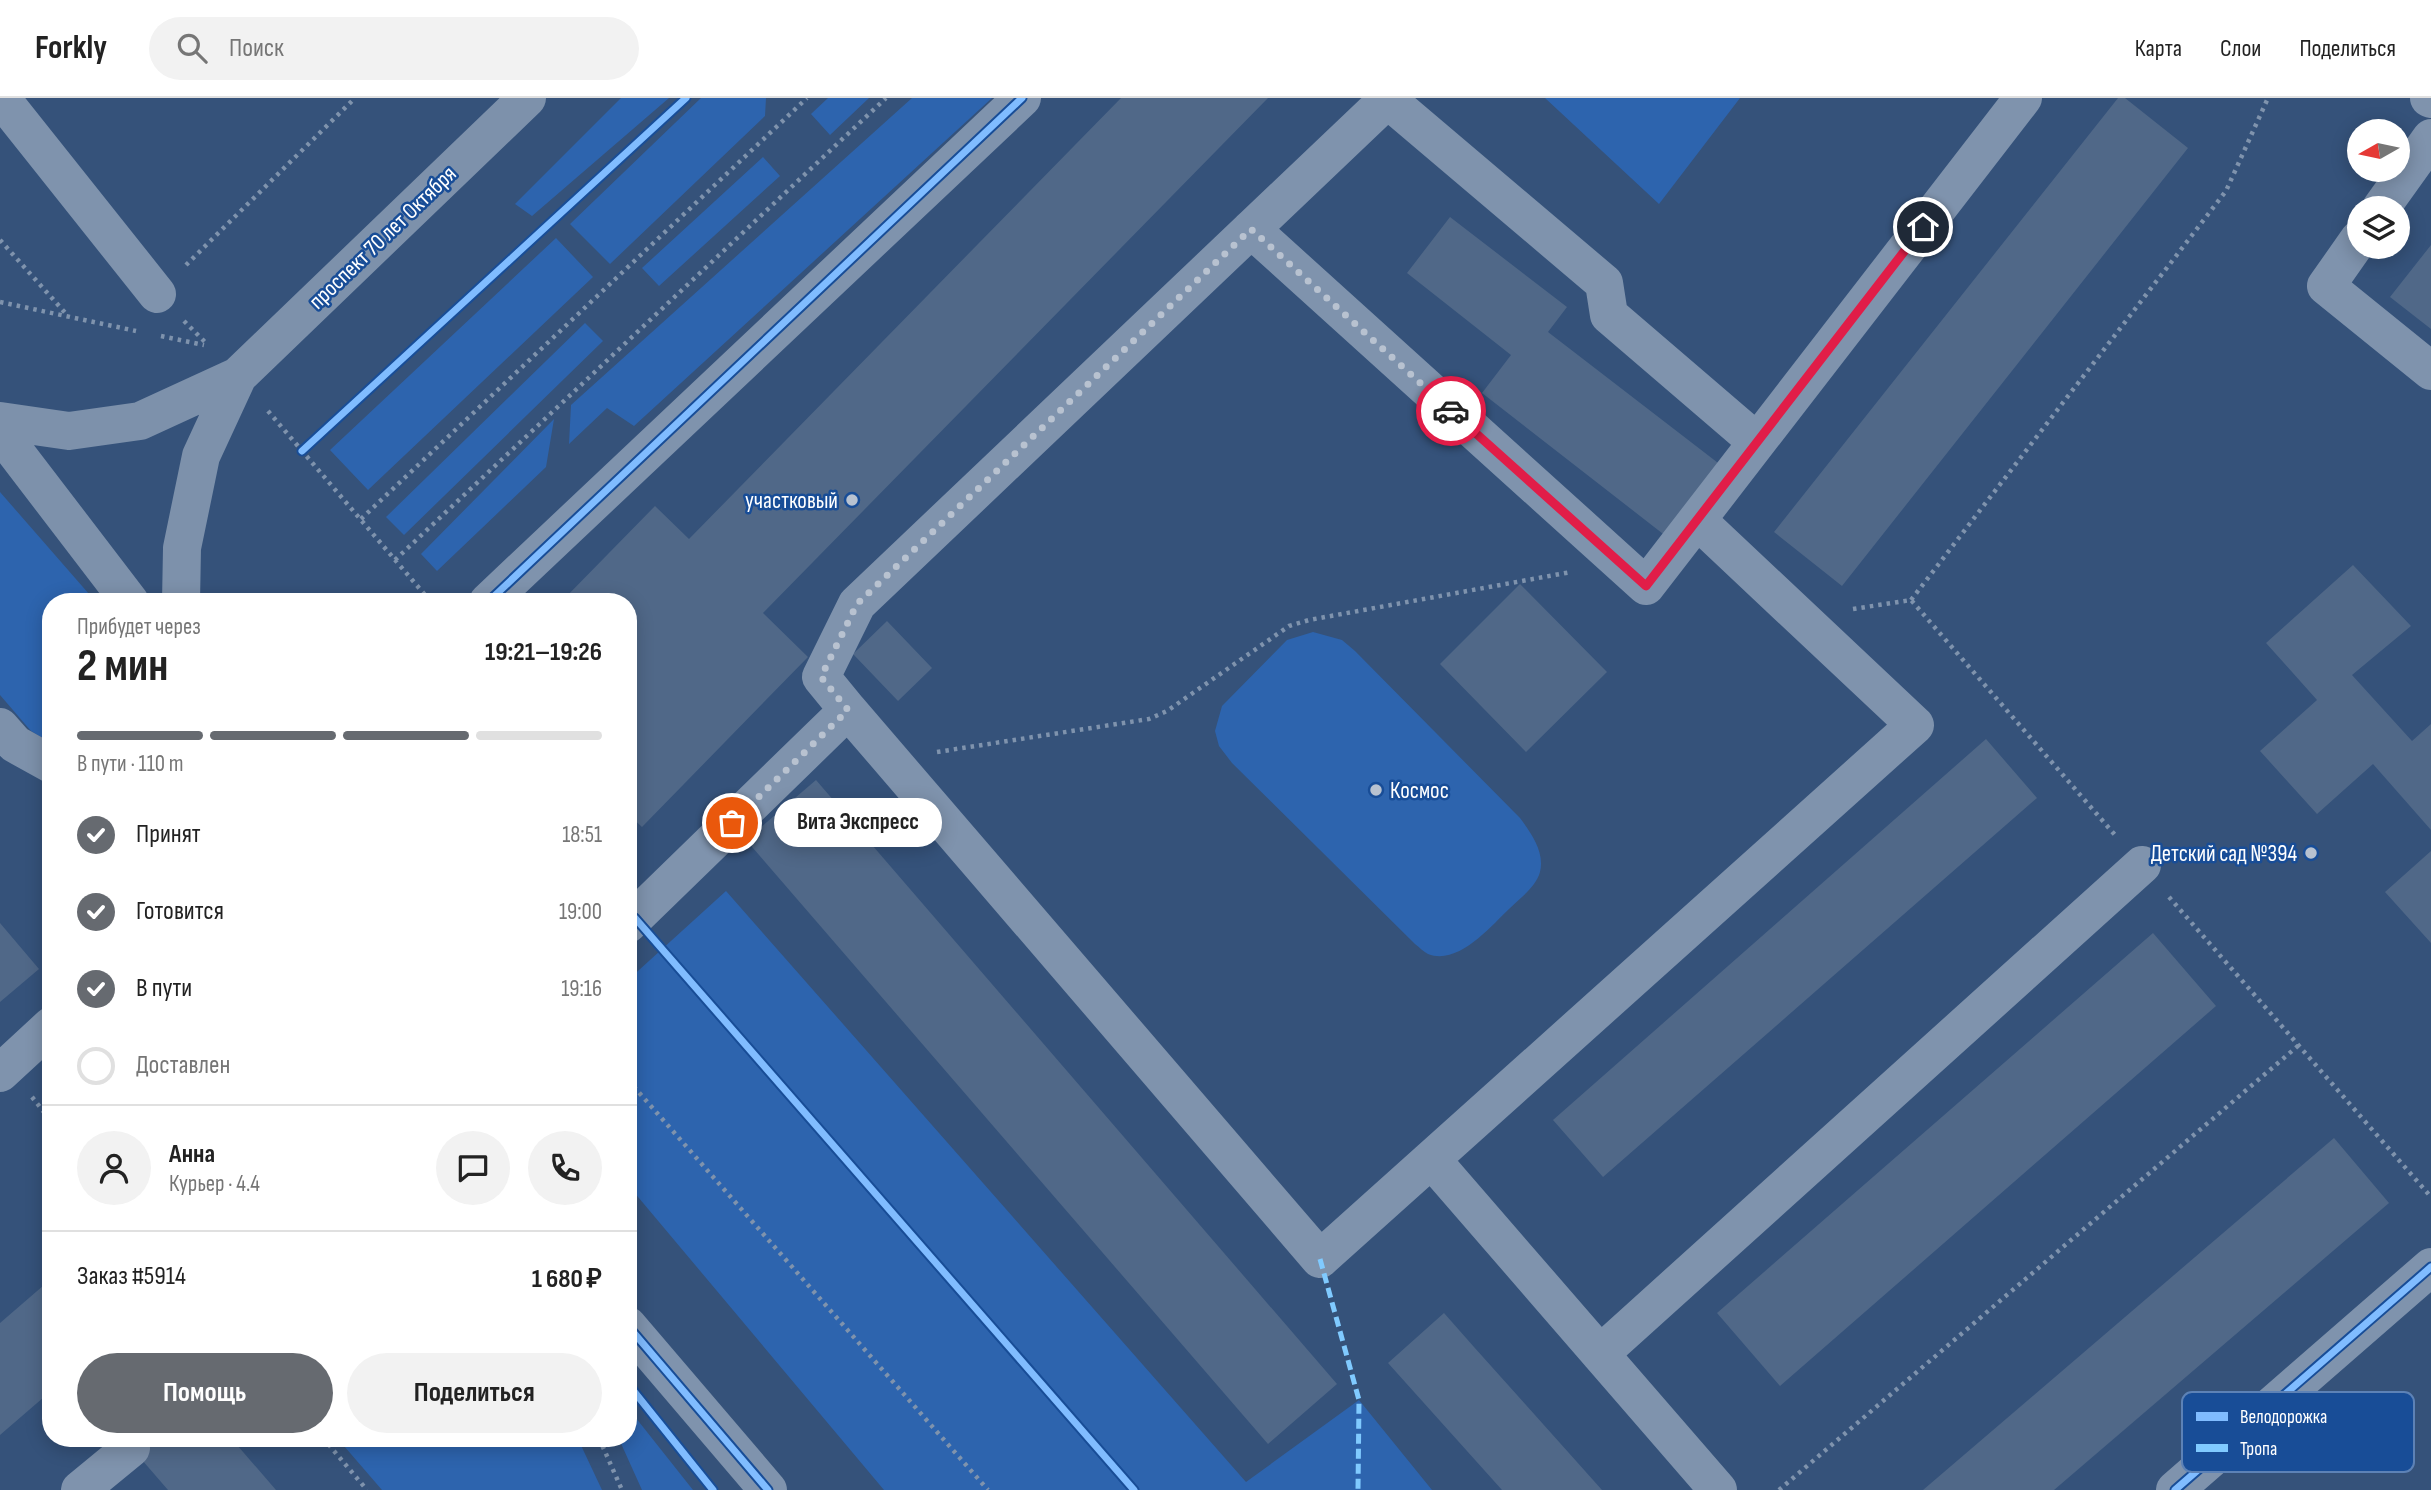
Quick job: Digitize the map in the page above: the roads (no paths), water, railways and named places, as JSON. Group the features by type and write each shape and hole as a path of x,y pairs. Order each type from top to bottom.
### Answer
{"main road":[{"name":"проспект 70 лет Октября","path":"237,376 527,98"},
{"path":"0,421 69,431 140,421 237,376"},
{"path":"181,593 182,548 201,456 237,376"},
{"path":"0,432 123,593"},
{"path":"0,727 15,744 42,759"}],"street":[{"path":"1,98 158,294"},
{"path":"498,593 1022,98"},
{"path":"1251,229 1646,586 2023,98"},
{"path":"1697,520 1915,725 1320,1259 821,677 857,604 1388,99 1604,283 1609,315 1757,442"},
{"path":"2390,196 2431,138"},
{"path":"2347,256 2326,286 2431,371"},
{"path":"637,915 848,710"},
{"path":"1600,1354 2142,865"},
{"path":"0,1073 42,1034"},
{"path":"1433,1160 1718,1490"},
{"path":"2288,1392 2431,1267"},
{"path":"637,1337 768,1490"},
{"path":"81,1490 131,1448"},
{"path":"2175,1490 2196,1472"}],"place":[{"name":"участковый","path":"852,500"},
{"name":"Космос","path":"1376,790"},
{"name":"Вита Экспресс","path":"732,823"},
{"name":"Детский сад №394","path":"2311,853"}]}
